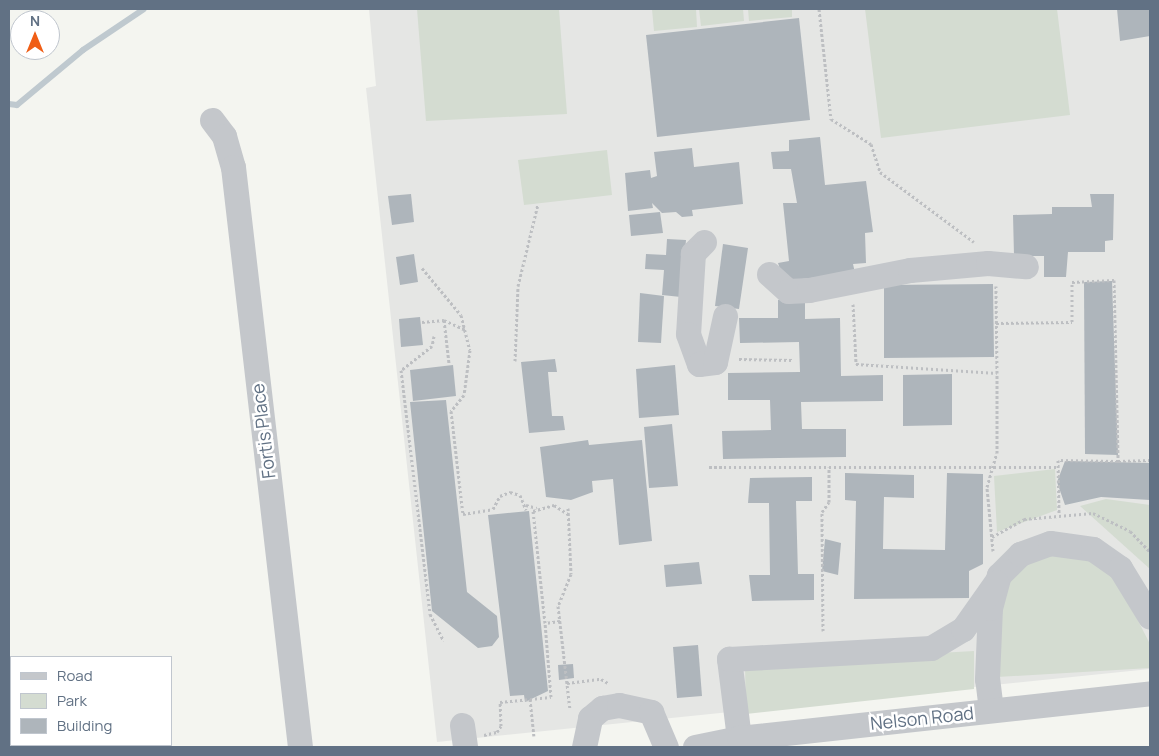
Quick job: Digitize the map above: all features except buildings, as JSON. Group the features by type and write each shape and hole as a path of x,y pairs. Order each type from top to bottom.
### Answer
{"street":[{"name":"Fortis Place","path":"212,120 224,136 232,166 300,747"},
{"path":"704,242 693,253 688,334 699,364 716,358 725,316"},
{"path":"769,274 788,291 852,283 910,270 998,263 1026,266"},
{"path":"739,738 729,659 931,648 963,629 1011,561 1029,549 1050,543 1081,545 1120,568 1150,617"},
{"path":"991,710 987,655 996,582"},
{"name":"Nelson Road","path":"695,747 739,738 770,741 991,710 1150,693"},
{"path":"584,747 590,718 602,708 619,705 651,712 666,747"}],"path":[{"path":"819,9 831,119 871,144 880,172 998,263 996,323 997,453 987,487 996,582"},
{"path":"515,361 518,286 538,204"},
{"path":"422,268 449,297 465,330 470,350 469,376 464,395 452,411 463,514 493,509 504,493 520,496 526,505 526,510"},
{"path":"996,323 1072,322 1072,282 1114,280 1118,461"},
{"path":"852,283 856,364 997,373"},
{"path":"422,322 444,320 465,330"},
{"path":"444,320 449,363"},
{"path":"434,336 432,346 401,370 430,614 444,641"},
{"path":"716,358 794,360"},
{"path":"1059,513 1058,460 1150,460"},
{"path":"709,467 1058,467"},
{"path":"824,653 822,512 829,502 829,467"},
{"path":"526,505 537,508 554,505 568,514"},
{"path":"468,735 497,732 502,726 500,702 551,697 533,511 537,508"},
{"path":"568,508 571,574 558,606 570,714"},
{"path":"545,623 560,621"},
{"path":"567,683 601,679 608,683"},
{"path":"530,699 534,736"}],"shaded area":[{"path":"369,9 1150,9 1150,669 437,742 366,88 376,86"}],"green space":[{"path":"417,9 559,9 567,114 426,121"},
{"path":"652,9 696,9 697,27 654,31"},
{"path":"699,9 743,9 744,21 701,26"},
{"path":"748,9 792,9 792,17 749,21"},
{"path":"865,9 1057,9 1070,115 881,138"},
{"path":"607,150 612,195 524,205 518,160"},
{"path":"1055,469 1057,510 997,532 994,476"},
{"path":"1106,499 1150,505 1150,569 1080,506"},
{"path":"1066,551 1103,567 1116,578 1150,644 1150,668 997,677 1002,588 1021,565"},
{"path":"974,651 974,689 746,714 745,664"}],"waterway":[{"path":"9,104 17,105 83,50 144,9"}]}
